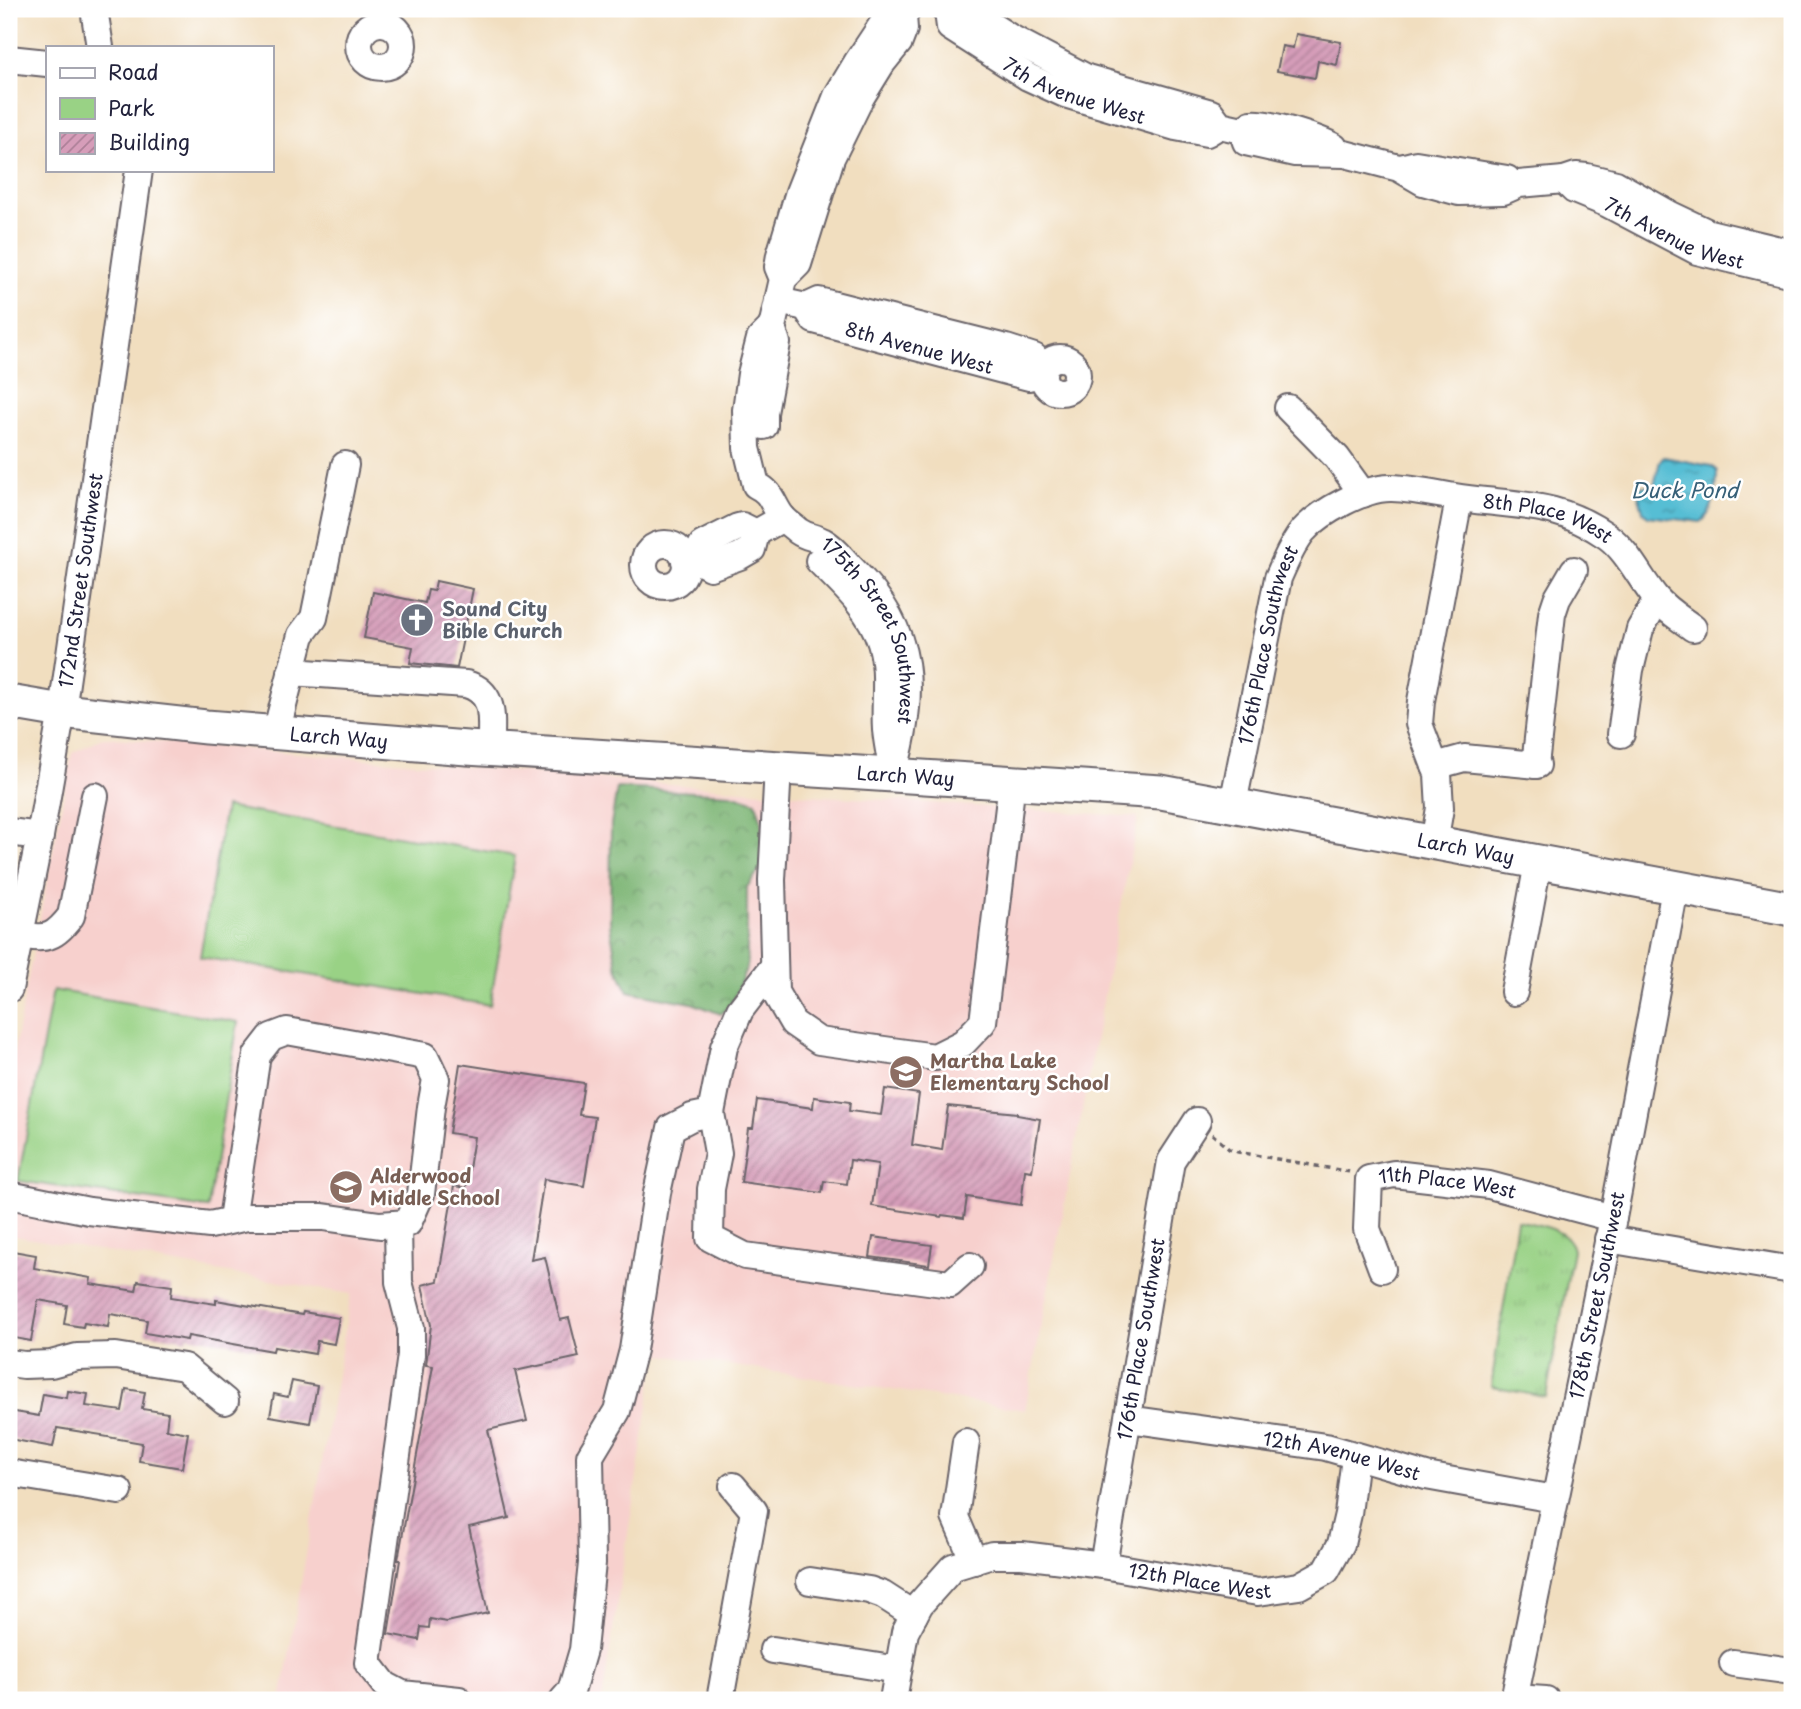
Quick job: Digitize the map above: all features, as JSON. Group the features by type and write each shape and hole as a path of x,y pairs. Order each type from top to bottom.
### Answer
{"main road":[{"name":"Larch Way","path":"9,702 62,711 276,733 1161,792 1792,909"}],"street":[{"path":"94,9 100,46"},
{"name":"7th Avenue West","path":"955,10 1087,78 1212,113 1231,128 1251,124 1263,125 1321,139 1345,154 1399,169 1423,182 1459,192 1503,191 1519,184 1564,180 1576,176 1587,177 1616,184 1709,233 1792,253"},
{"name":"175th Street Southwest","path":"893,774 886,730 886,662 881,641 872,622 839,581 813,556 808,538 783,518 765,489 771,477 764,440 764,413 778,343 772,327 781,290 798,264 831,158 861,97 899,42 904,29 905,12"},
{"path":"9,59 46,63"},
{"name":"172nd Street Southwest","path":"9,989 62,711 139,172"},
{"name":"7th Avenue West","path":"1564,180 1574,190 1608,204 1697,251 1792,274"},
{"name":"8th Avenue West","path":"781,290 806,307 814,320 1029,377 1041,370"},
{"path":"1288,408 1337,458 1363,494"},
{"path":"276,733 301,635 314,618 345,465"},
{"name":"8th Place West","path":"1335,507 1363,494 1390,487 1459,499 1552,508 1579,519 1610,538 1657,600 1693,628"},
{"path":"1434,843 1440,808 1435,766 1419,724 1459,499"},
{"name":"176th Place Southwest","path":"1233,804 1278,578 1289,553 1304,530 1335,507"},
{"path":"690,560 702,545 738,527 742,526 756,533 783,518"},
{"path":"1435,766 1464,758 1536,765 1552,614 1557,599 1574,570"},
{"path":"1621,734 1630,670 1640,629 1657,600"},
{"path":"291,672 466,684 478,688 486,696 490,711 491,749"},
{"path":"778,767 772,880 775,992 793,1023 819,1041 935,1057 963,1043 983,1022 1012,782"},
{"path":"20,935 41,939 51,936 61,929 71,916 96,796"},
{"path":"9,832 40,836"},
{"path":"1514,992 1538,863"},
{"name":"178th Street Southwest","path":"1514,1699 1611,1229 1675,889"},
{"path":"774,966 740,1010 724,1047 711,1113 718,1153 711,1189 710,1238 745,1256 950,1283 970,1266"},
{"path":"9,1195 89,1211 210,1226 247,1217 323,1217 380,1224 408,1223 421,1194 430,1107 436,1079 425,1056 287,1031 271,1037 257,1055 232,1219"},
{"path":"563,1700 571,1691 583,1650 592,1563 590,1456 617,1411 633,1350 657,1192 671,1128 692,1117 711,1113"},
{"name":"176th Place Southwest","path":"1103,1565 1171,1161 1197,1121"},
{"name":"11th Place West","path":"1382,1269 1367,1229 1369,1180 1394,1174 1489,1185 1611,1229 1792,1270"},
{"path":"398,1224 399,1282 411,1328 411,1355 368,1662 385,1685 402,1694 459,1700"},
{"path":"9,1363 51,1364 77,1357 116,1356 184,1367 225,1401"},
{"name":"12th Avenue West","path":"1128,1419 1326,1447 1426,1476 1554,1499"},
{"path":"893,1700 905,1632 920,1604 964,1564 956,1517 966,1442"},
{"name":"12th Place West","path":"964,1564 992,1555 1022,1555 1103,1565 1258,1592 1299,1586 1326,1571 1341,1544 1348,1514 1354,1457"},
{"path":"9,1473 119,1491"},
{"path":"720,1700 754,1511 733,1486"},
{"path":"810,1581 869,1590 883,1595 914,1615"},
{"path":"773,1650 898,1670"},
{"path":"1792,1655 1734,1655 1792,1671"},
{"path":"1514,1699 1546,1700"}],"path":[{"path":"1197,1121 1229,1149 1344,1170 1369,1180"}],"shaded area":[{"name":"Alderwood Middle School","path":"104,737 764,792 1138,817 1025,1410 656,1354 602,1700 281,1700 351,1294 9,1235 9,1076 72,753"}],"green space":[{"path":"617,788 731,794 756,802 762,823 763,865 747,887 747,967 732,1003 721,1014 692,1003 628,991 617,967 610,925 611,824"},
{"path":"225,807 515,856 490,1005 200,957"},
{"path":"53,990 238,1022 208,1208 18,1181"},
{"path":"1517,1220 1558,1232 1570,1242 1573,1250 1546,1397 1491,1387"}],"water":[{"name":"Duck Pond","path":"1664,457 1711,466 1717,471 1712,506 1701,522 1648,516 1643,511 1638,493 1640,487 1654,485 1660,461"}],"building":[{"path":"1296,34 1341,42 1337,65 1318,61 1315,78 1277,71 1282,46 1293,48"},
{"name":"Sound City Bible Church","path":"436,581 473,589 457,668 410,663 413,647 364,638 373,592 425,603 428,590 434,591"},
{"path":"460,1064 584,1083 579,1115 595,1117 584,1186 544,1179 531,1260 545,1257 560,1320 569,1318 579,1357 515,1371 527,1421 488,1430 509,1518 469,1527 488,1613 447,1622 430,1619 429,1628 421,1627 419,1640 388,1634 398,1560 433,1366 426,1365 431,1325 422,1285 438,1281 454,1186 466,1188 474,1137 449,1133"},
{"path":"885,1089 919,1094 912,1145 942,1150 948,1106 1017,1113 1040,1119 1032,1171 1025,1170 1021,1205 967,1197 964,1218 872,1206 878,1164 850,1160 847,1184 824,1181 822,1193 741,1182 748,1128 753,1128 757,1100 813,1108 814,1097 850,1102 849,1111 881,1115"},
{"path":"873,1237 932,1245 929,1265 870,1257"},
{"path":"13,1251 36,1255 34,1268 91,1278 90,1284 136,1291 138,1281 172,1286 171,1297 216,1304 216,1300 302,1315 303,1312 339,1318 334,1344 317,1341 315,1354 274,1347 273,1351 188,1336 187,1340 145,1333 147,1320 110,1314 108,1327 84,1323 83,1327 64,1324 67,1305 38,1300 31,1341 9,1337 9,1274"},
{"path":"292,1381 317,1386 310,1423 270,1416 274,1394 288,1397"},
{"path":"126,1389 145,1392 142,1409 168,1413 166,1429 188,1433 182,1468 139,1461 142,1443 102,1435 57,1428 53,1447 9,1439 9,1411 39,1416 43,1394 67,1398 68,1391 88,1394 86,1406 122,1411"}],"place":[{"name":"Sound City Bible Church","path":"417,620"},
{"name":"Martha Lake Elementary School","path":"906,1072"},
{"name":"Alderwood Middle School","path":"346,1187"}]}
